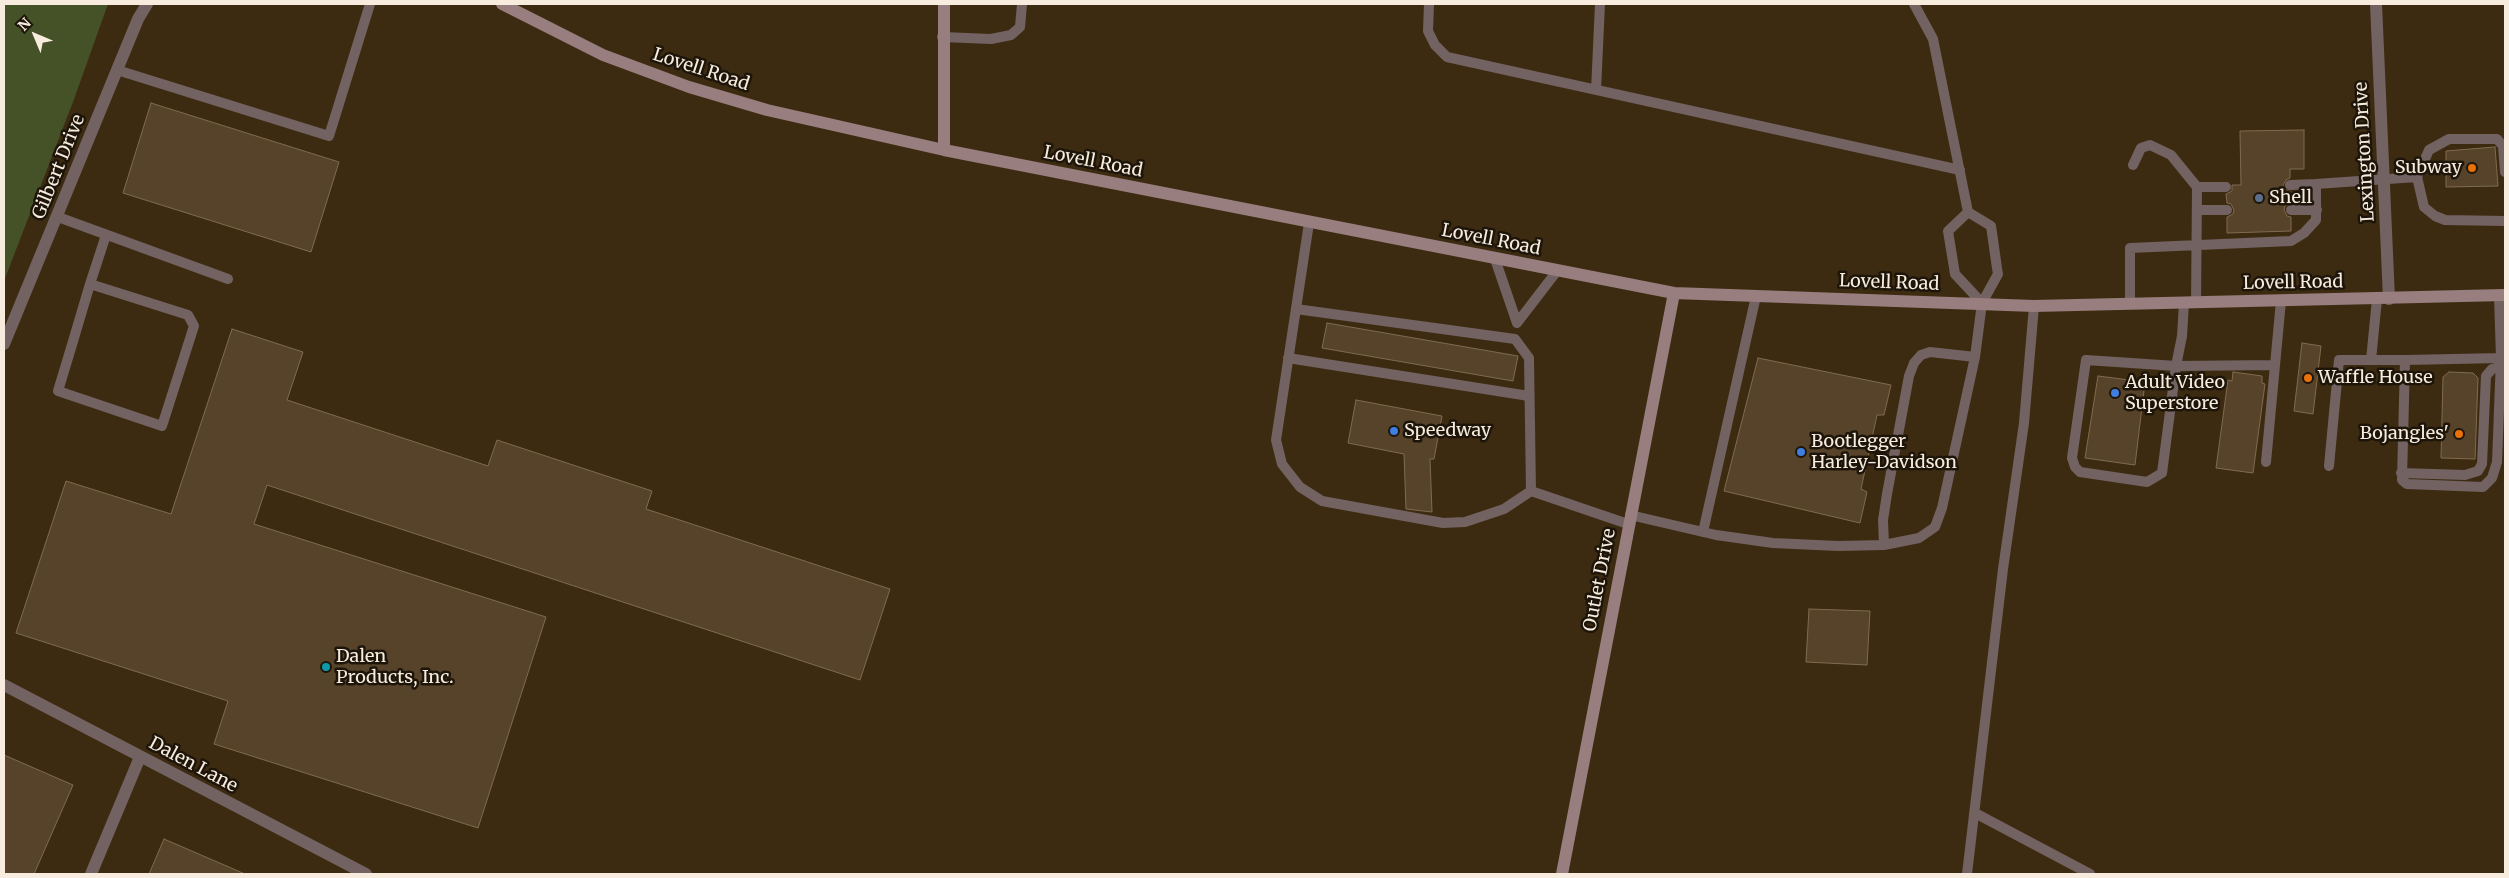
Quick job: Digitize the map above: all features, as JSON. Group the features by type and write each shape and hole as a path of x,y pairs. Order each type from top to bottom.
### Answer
{"main road":[{"name":"Lovell Road","path":"502,4 603,55 689,87 767,110 944,150 1674,293 2034,306 2502,296"},
{"path":"944,4 942,37 944,150"},
{"name":"Outlet Drive","path":"1562,874 1674,293"}],"street":[{"name":"Gilbert Drive","path":"4,344 58,217 138,19 147,4"},
{"name":"Lexington Drive","path":"2376,4 2383,181 2383,299"},
{"name":"Dalen Lane","path":"4,685 361,874"},
{"path":"91,874 140,757"}],"lane":[{"path":"117,70 329,136 370,4"},
{"path":"942,37 992,39 1011,36 1020,27 1022,4"},
{"path":"1429,4 1428,31 1436,45 1447,57 1960,170"},
{"path":"1596,90 1600,4"},
{"path":"1309,223 1276,440 1282,464 1300,487 1322,501 1442,523 1465,522 1504,509 1531,491 1629,519 1773,543 1838,546 1884,545 1919,538 1934,527 1942,508 1975,357 1982,304 1998,274 1991,226 1968,212 1933,39 1914,4"},
{"path":"2505,172 2503,146 2497,138 2449,139 2428,150 2417,177 2424,207 2435,216 2445,220 2505,221"},
{"path":"2133,165 2141,148 2150,145 2171,155 2198,187 2198,244 2190,303 2176,366 2162,473 2147,482 2080,472 2075,467 2072,458 2086,360 2176,366 2275,365"},
{"path":"2290,185 2383,181 2417,177"},
{"path":"2130,304 2130,248 2292,241 2304,233 2316,220 2316,184"},
{"path":"2198,187 2226,187"},
{"path":"2198,210 2227,210"},
{"path":"2291,210 2317,210"},
{"path":"1968,212 1948,231 1955,274 1982,304"},
{"path":"58,217 228,279"},
{"path":"90,284 188,315 194,326 162,426 58,391 90,284 106,235"},
{"path":"1495,259 1517,324 1515,340"},
{"path":"1517,324 1557,271"},
{"path":"1699,531 1756,296"},
{"path":"2405,360 2402,480 2407,484 2483,487 2492,478 2497,462 2502,296"},
{"path":"2372,360 2383,299"},
{"path":"2266,462 2281,301"},
{"path":"1967,874 2002,569 2024,423 2034,306"},
{"path":"1296,309 1515,340 1529,358 1531,491"},
{"path":"1884,545 1886,500 1909,376 1914,363 1921,355 1930,352 1975,357"},
{"path":"1288,358 1529,396"},
{"path":"2328,466 2339,360 2501,363"},
{"path":"2401,473 2466,475 2478,471 2482,464 2486,376 2501,363"},
{"path":"1975,813 2090,874"}],"green space":[{"path":"4,4 108,4 73,102 4,281"}],"building":[{"path":"151,103 339,162 311,252 123,193"},
{"path":"2304,130 2304,169 2290,169 2290,178 2283,185 2284,189 2291,192 2291,203 2285,206 2284,210 2287,216 2291,217 2291,231 2227,233 2227,217 2233,214 2234,210 2231,204 2227,203 2226,194 2232,191 2232,185 2241,185 2240,131"},
{"name":"Subway","path":"2495,147 2498,186 2446,187 2446,151"},
{"path":"1327,323 1518,356 1513,381 1322,348"},
{"path":"232,329 303,352 287,400 488,466 497,440 652,491 646,509 890,589 860,680 267,485 254,524 546,617 478,828 214,744 228,701 16,633 66,481 171,514"},
{"name":"Waffle House","path":"2302,343 2321,346 2313,414 2294,411"},
{"name":"Bootlegger Harley-Davidson","path":"1758,358 1891,385 1884,415 1877,415 1861,489 1867,492 1860,523 1724,491"},
{"path":"2233,372 2262,376 2262,383 2265,384 2253,473 2216,468 2228,380 2232,381"},
{"name":"Bojangles'","path":"2449,372 2473,373 2478,378 2475,459 2441,458 2443,377"},
{"path":"2098,376 2145,382 2135,465 2085,458"},
{"path":"1356,400 1442,416 1434,459 1430,459 1432,512 1406,509 1404,454 1348,443"},
{"path":"1809,609 1870,611 1867,665 1806,662"},
{"path":"4,755 73,785 34,874 4,874"},
{"path":"164,839 245,874 149,874"}],"place":[{"name":"Subway","path":"2472,168"},
{"name":"Shell","path":"2259,198"},
{"name":"Waffle House","path":"2308,378"},
{"name":"Adult Video Superstore","path":"2115,393"},
{"name":"Speedway","path":"1394,431"},
{"name":"Bojangles'","path":"2459,434"},
{"name":"Bootlegger Harley-Davidson","path":"1801,452"},
{"name":"Dalen Products, Inc.","path":"326,667"}]}
